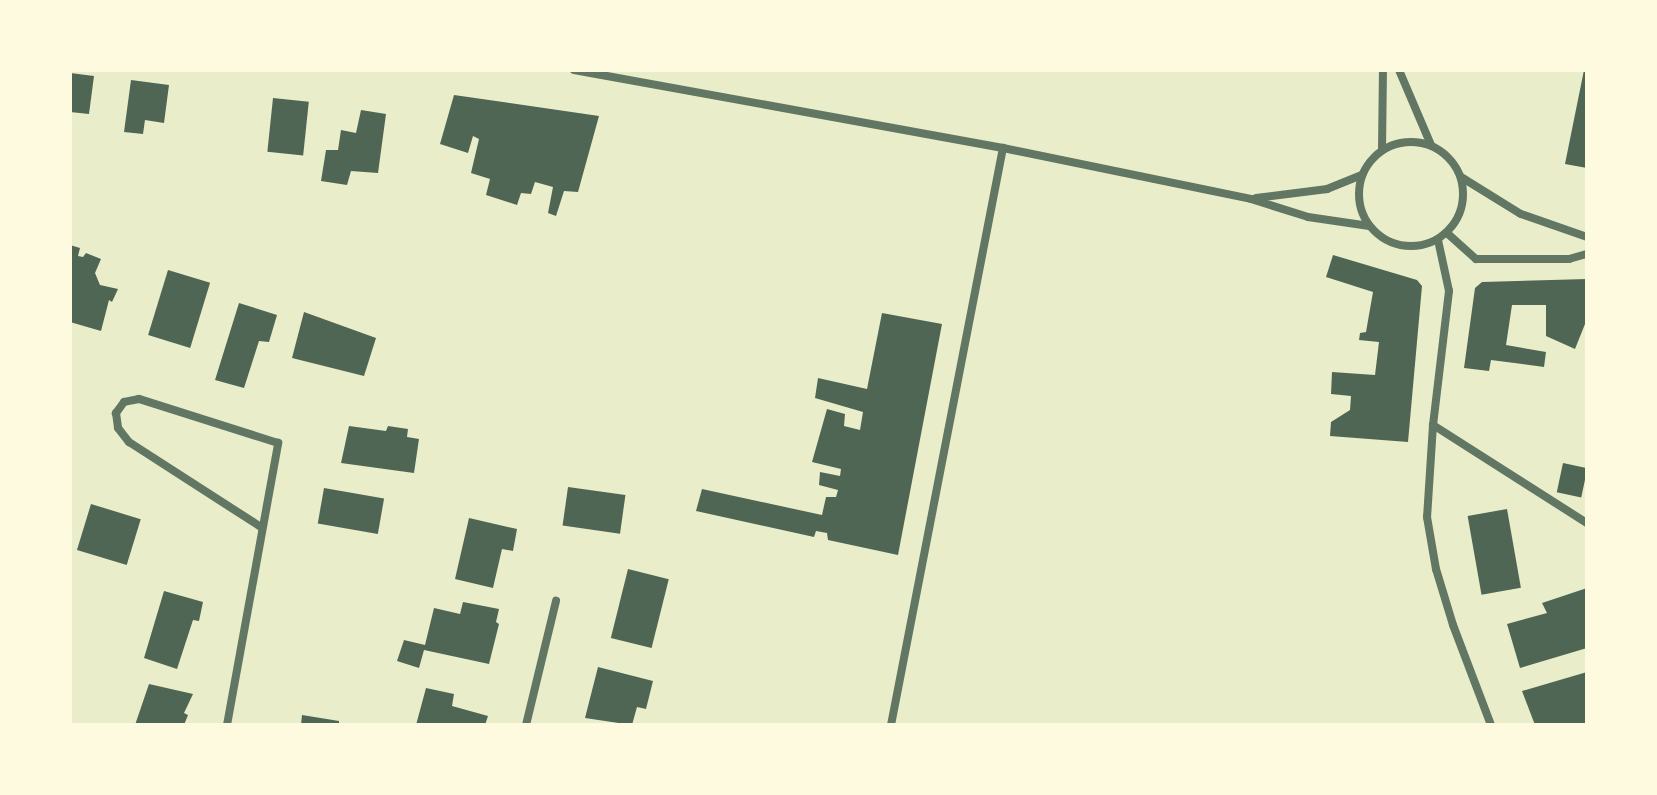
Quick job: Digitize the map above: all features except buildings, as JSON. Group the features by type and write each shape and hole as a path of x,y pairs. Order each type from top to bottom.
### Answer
{"street":[{"path":"574,70 1003,148 1251,199 1308,217 1369,226"},
{"path":"1382,150 1383,70"},
{"path":"1399,70 1431,145 1449,158 1461,177 1464,197 1459,217 1438,240 1420,247 1400,246 1383,239 1369,226 1361,210 1358,192 1362,175 1382,150 1397,143 1431,145"},
{"path":"891,725 1003,148"},
{"path":"1251,199 1327,189 1362,175"},
{"path":"1461,177 1521,214 1587,237"},
{"path":"1447,233 1476,259 1569,259 1587,254"},
{"path":"1438,240 1449,291 1433,425 1427,517 1436,569 1453,625 1491,725"},
{"path":"227,725 278,443 139,399 124,402 116,413 118,428 129,442 261,527"},
{"path":"1433,425 1587,523"},
{"path":"526,725 556,601"}]}
